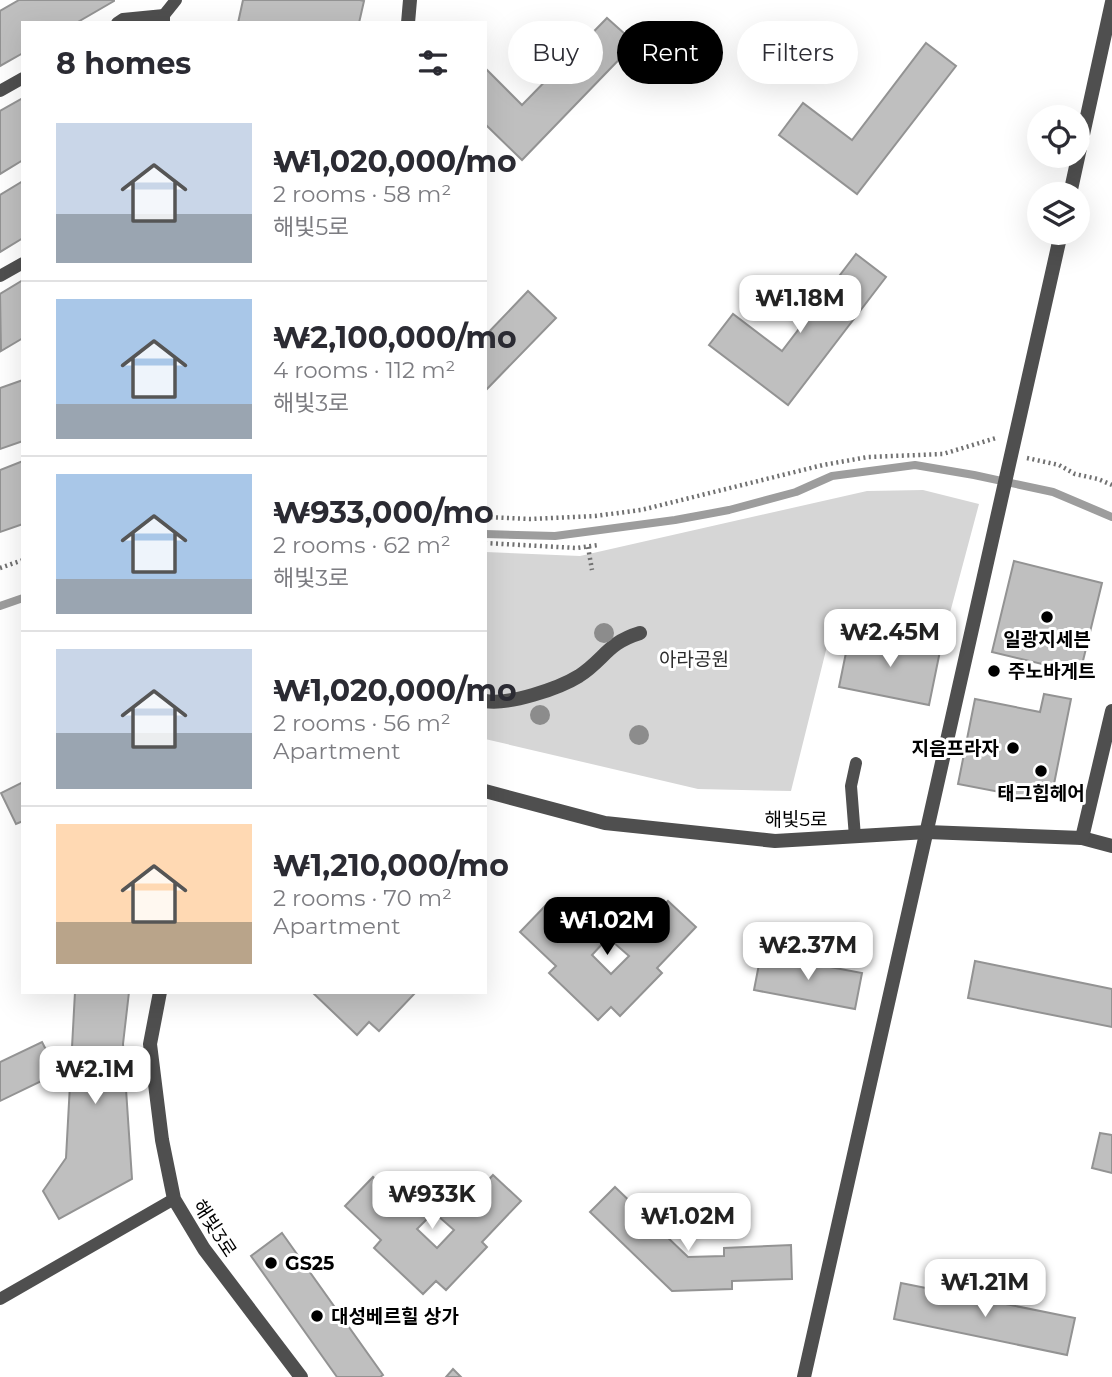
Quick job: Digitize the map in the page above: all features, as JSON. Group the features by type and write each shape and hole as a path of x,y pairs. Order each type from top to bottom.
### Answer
{"street":[{"path":"408,21 410,0"},
{"path":"1073,182 1112,2"},
{"path":"804,1377 1058,245"},
{"path":"487,701 519,698 550,689 578,676 614,644 640,633"},
{"path":"1082,838 1112,711"},
{"name":"해빛5로","path":"487,792 605,823 775,841 927,832 1082,838 1112,846"},
{"name":"해빛3로","path":"160,994 150,1044 162,1139 174,1199 204,1249 301,1377"}],"lane":[{"path":"120,21 164,19 176,0"},
{"path":"0,91 21,79"},
{"path":"0,276 21,264"},
{"path":"855,837 851,786 856,763"},
{"path":"1,1297 174,1199"}],"path":[{"path":"487,517 530,519 595,516 641,510 823,465 868,457 943,454 996,438"},
{"path":"1031,459 1059,465 1075,474 1098,478 1112,485"},
{"path":"487,543 577,548 599,545"},
{"path":"588,547 593,570"},
{"path":"0,568 21,561"}],"green space":[{"name":"아라공원","path":"923,490 979,504 943,639 834,618 791,791 698,789 487,739 487,552 580,556 867,491"}],"building":[{"path":"19,0 114,0 79,21 21,21 21,54 0,66 0,11"},
{"path":"243,0 364,1 359,21 238,21"},
{"path":"607,18 617,27 617,62 603,76 603,22"},
{"path":"926,43 956,66 857,194 779,135 803,103 852,140"},
{"path":"487,70 522,105 543,84 595,84 522,160 487,126"},
{"path":"21,99 21,161 0,174 0,111"},
{"path":"21,182 21,239 0,252 0,195"},
{"path":"856,254 886,277 788,405 709,345 733,314 782,351"},
{"path":"21,281 21,339 1,351 0,294"},
{"path":"528,291 556,318 487,389 487,334"},
{"path":"21,381 21,442 0,449 0,388"},
{"path":"21,462 21,525 0,532 0,470"},
{"name":"일광지세븐","path":"1014,561 1102,583 1080,673 992,652"},
{"path":"850,633 940,651 929,705 839,687"},
{"name":"지음프라자","path":"1044,694 1071,699 1053,789 1036,799 958,784 975,699 1040,712"},
{"path":"21,783 21,822 16,824 1,793"},
{"path":"668,901 696,927 657,968 662,973 620,1016 611,1007 598,1020 549,973 556,966 520,932 548,903 577,930 584,923 604,942 592,955 611,974 629,956 613,942 634,921 642,928"},
{"path":"761,954 862,973 855,1009 754,990"},
{"path":"975,961 1112,989 1112,1027 968,998"},
{"path":"75,994 129,994 123,1044 132,1179 59,1219 43,1191 66,1158"},
{"path":"314,994 414,994 379,1031 369,1022 357,1035"},
{"path":"42,1042 58,1073 0,1101 0,1062"},
{"path":"1100,1133 1112,1135 1112,1173 1092,1168"},
{"path":"493,1175 521,1201 482,1242 487,1247 446,1290 436,1281 423,1294 374,1248 381,1240 345,1206 373,1177 402,1204 409,1196 430,1216 417,1229 437,1248 454,1230 438,1216 459,1195 467,1202"},
{"path":"615,1187 688,1257 724,1256 724,1248 791,1245 792,1279 732,1281 732,1289 672,1291 590,1212"},
{"name":"대성베르힐 상가","path":"282,1233 383,1375 337,1377 251,1256"},
{"path":"901,1283 1075,1318 1067,1355 894,1319"},
{"path":"453,1369 461,1377 446,1377"}],"waterway":[{"path":"487,534 555,536 675,520 729,510 796,492 832,476 915,465 1053,492 1112,517"},
{"path":"0,606 21,599"}],"place":[{"name":"일광지세븐","path":"1047,617"},
{"name":"주노바게트","path":"994,671"},
{"name":"지음프라자","path":"1013,748"},
{"name":"태그힙헤어","path":"1041,771"},
{"name":"GS25","path":"271,1263"},
{"name":"대성베르힐 상가","path":"317,1316"}]}
